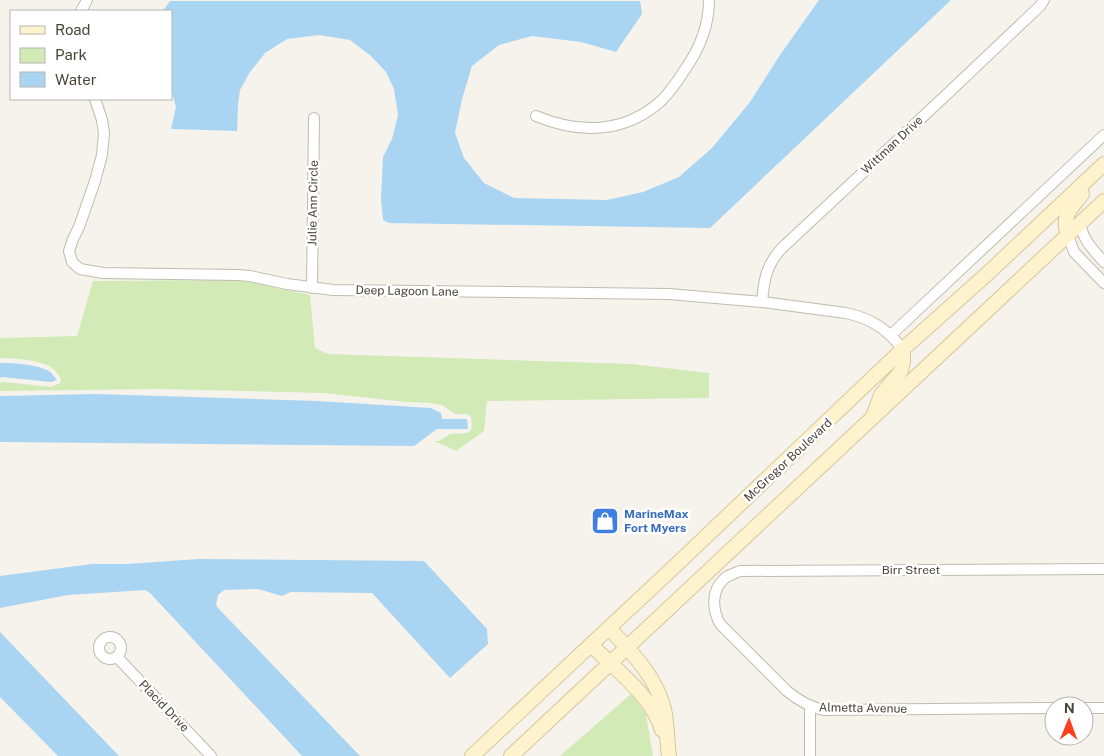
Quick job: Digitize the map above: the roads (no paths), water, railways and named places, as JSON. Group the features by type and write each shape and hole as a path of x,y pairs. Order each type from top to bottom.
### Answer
{"main road":[{"path":"1068,234 1065,226 1066,215 1104,165"},
{"name":"McGregor Boulevard","path":"472,756 903,349 1104,165"},
{"path":"511,756 1104,201"},
{"path":"872,417 881,395 901,371 903,349"},
{"path":"609,628 647,672 657,691 664,709 668,756"},
{"path":"591,645 629,681 652,710 660,724 668,756"}],"street":[{"path":"536,116 557,124 588,129 613,126 645,113 668,93 693,56 704,31 709,0"},
{"name":"Wittman Drive","path":"762,302 768,266 775,256 1040,6 1044,0"},
{"name":"Deep Lagoon Lane","path":"95,100 104,133 102,155 95,181 69,251 72,262 80,269 92,272 128,274 238,274 287,284 333,290 669,294 762,302 859,316 881,327 903,349"},
{"name":"Julie Ann Circle","path":"312,288 314,118"},
{"path":"891,335 1104,135"},
{"path":"1080,223 1082,234 1104,262"},
{"path":"1068,234 1074,252 1104,282"},
{"name":"Birr Street","path":"722,582 731,574 740,571 1104,570"},
{"name":"Almetta Avenue","path":"722,582 719,584 715,594 714,606 720,624 787,691 810,706 824,710 1044,708"},
{"name":"Placid Drive","path":"118,656 211,756"},
{"path":"810,706 810,756"}],"water":[{"path":"819,0 951,0 710,228 389,223 383,220 381,199 383,157 392,139 398,115 394,89 386,72 371,56 350,40 319,35 287,39 265,53 250,72 240,90 237,131 171,129 176,107 172,93 172,10 164,10 170,1 640,1 642,14 616,52 581,42 532,36 499,45 472,66 462,99 455,133 464,158 484,183 514,198 607,200 643,192 679,177 712,148 750,102"},
{"path":"0,363 38,367 49,371 57,380 51,382 0,378"},
{"path":"96,394 318,401 431,408 441,413 442,419 467,419 468,429 437,429 414,446 0,442 0,396"},
{"path":"199,559 424,561 487,629 488,644 450,678 372,593 291,592 282,596 258,589 224,590 218,595 216,605 218,608 360,756 302,756 150,593 145,590 68,595 0,608 0,576 92,564 127,564"},
{"path":"0,632 119,756 58,756 0,697"}],"place":[{"name":"MarineMax Fort Myers","path":"605,521"}]}
